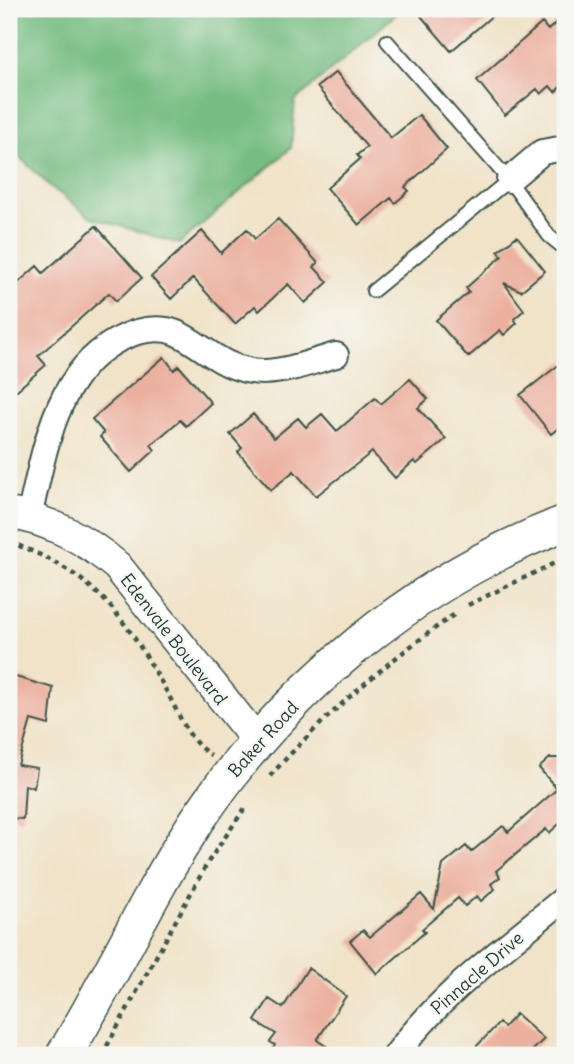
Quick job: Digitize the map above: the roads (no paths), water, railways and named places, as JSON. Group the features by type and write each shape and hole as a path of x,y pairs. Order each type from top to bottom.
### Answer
{"main road":[{"name":"Baker Road","path":"64,1055 197,820 257,741 346,655 413,603 484,560 565,523"}],"street":[{"path":"509,180 542,152 565,148"},
{"path":"19,515 62,400 89,362 109,345 130,333 168,331 185,337 225,364 247,372 268,374 336,355"},
{"name":"Edenvale Boulevard","path":"19,515 59,527 89,543 117,566 257,741"},
{"name":"Pinnacle Drive","path":"396,1055 411,1034 450,994 565,898"}],"lane":[{"path":"387,41 509,180 550,236 565,249"},
{"path":"373,291 509,180"}]}
